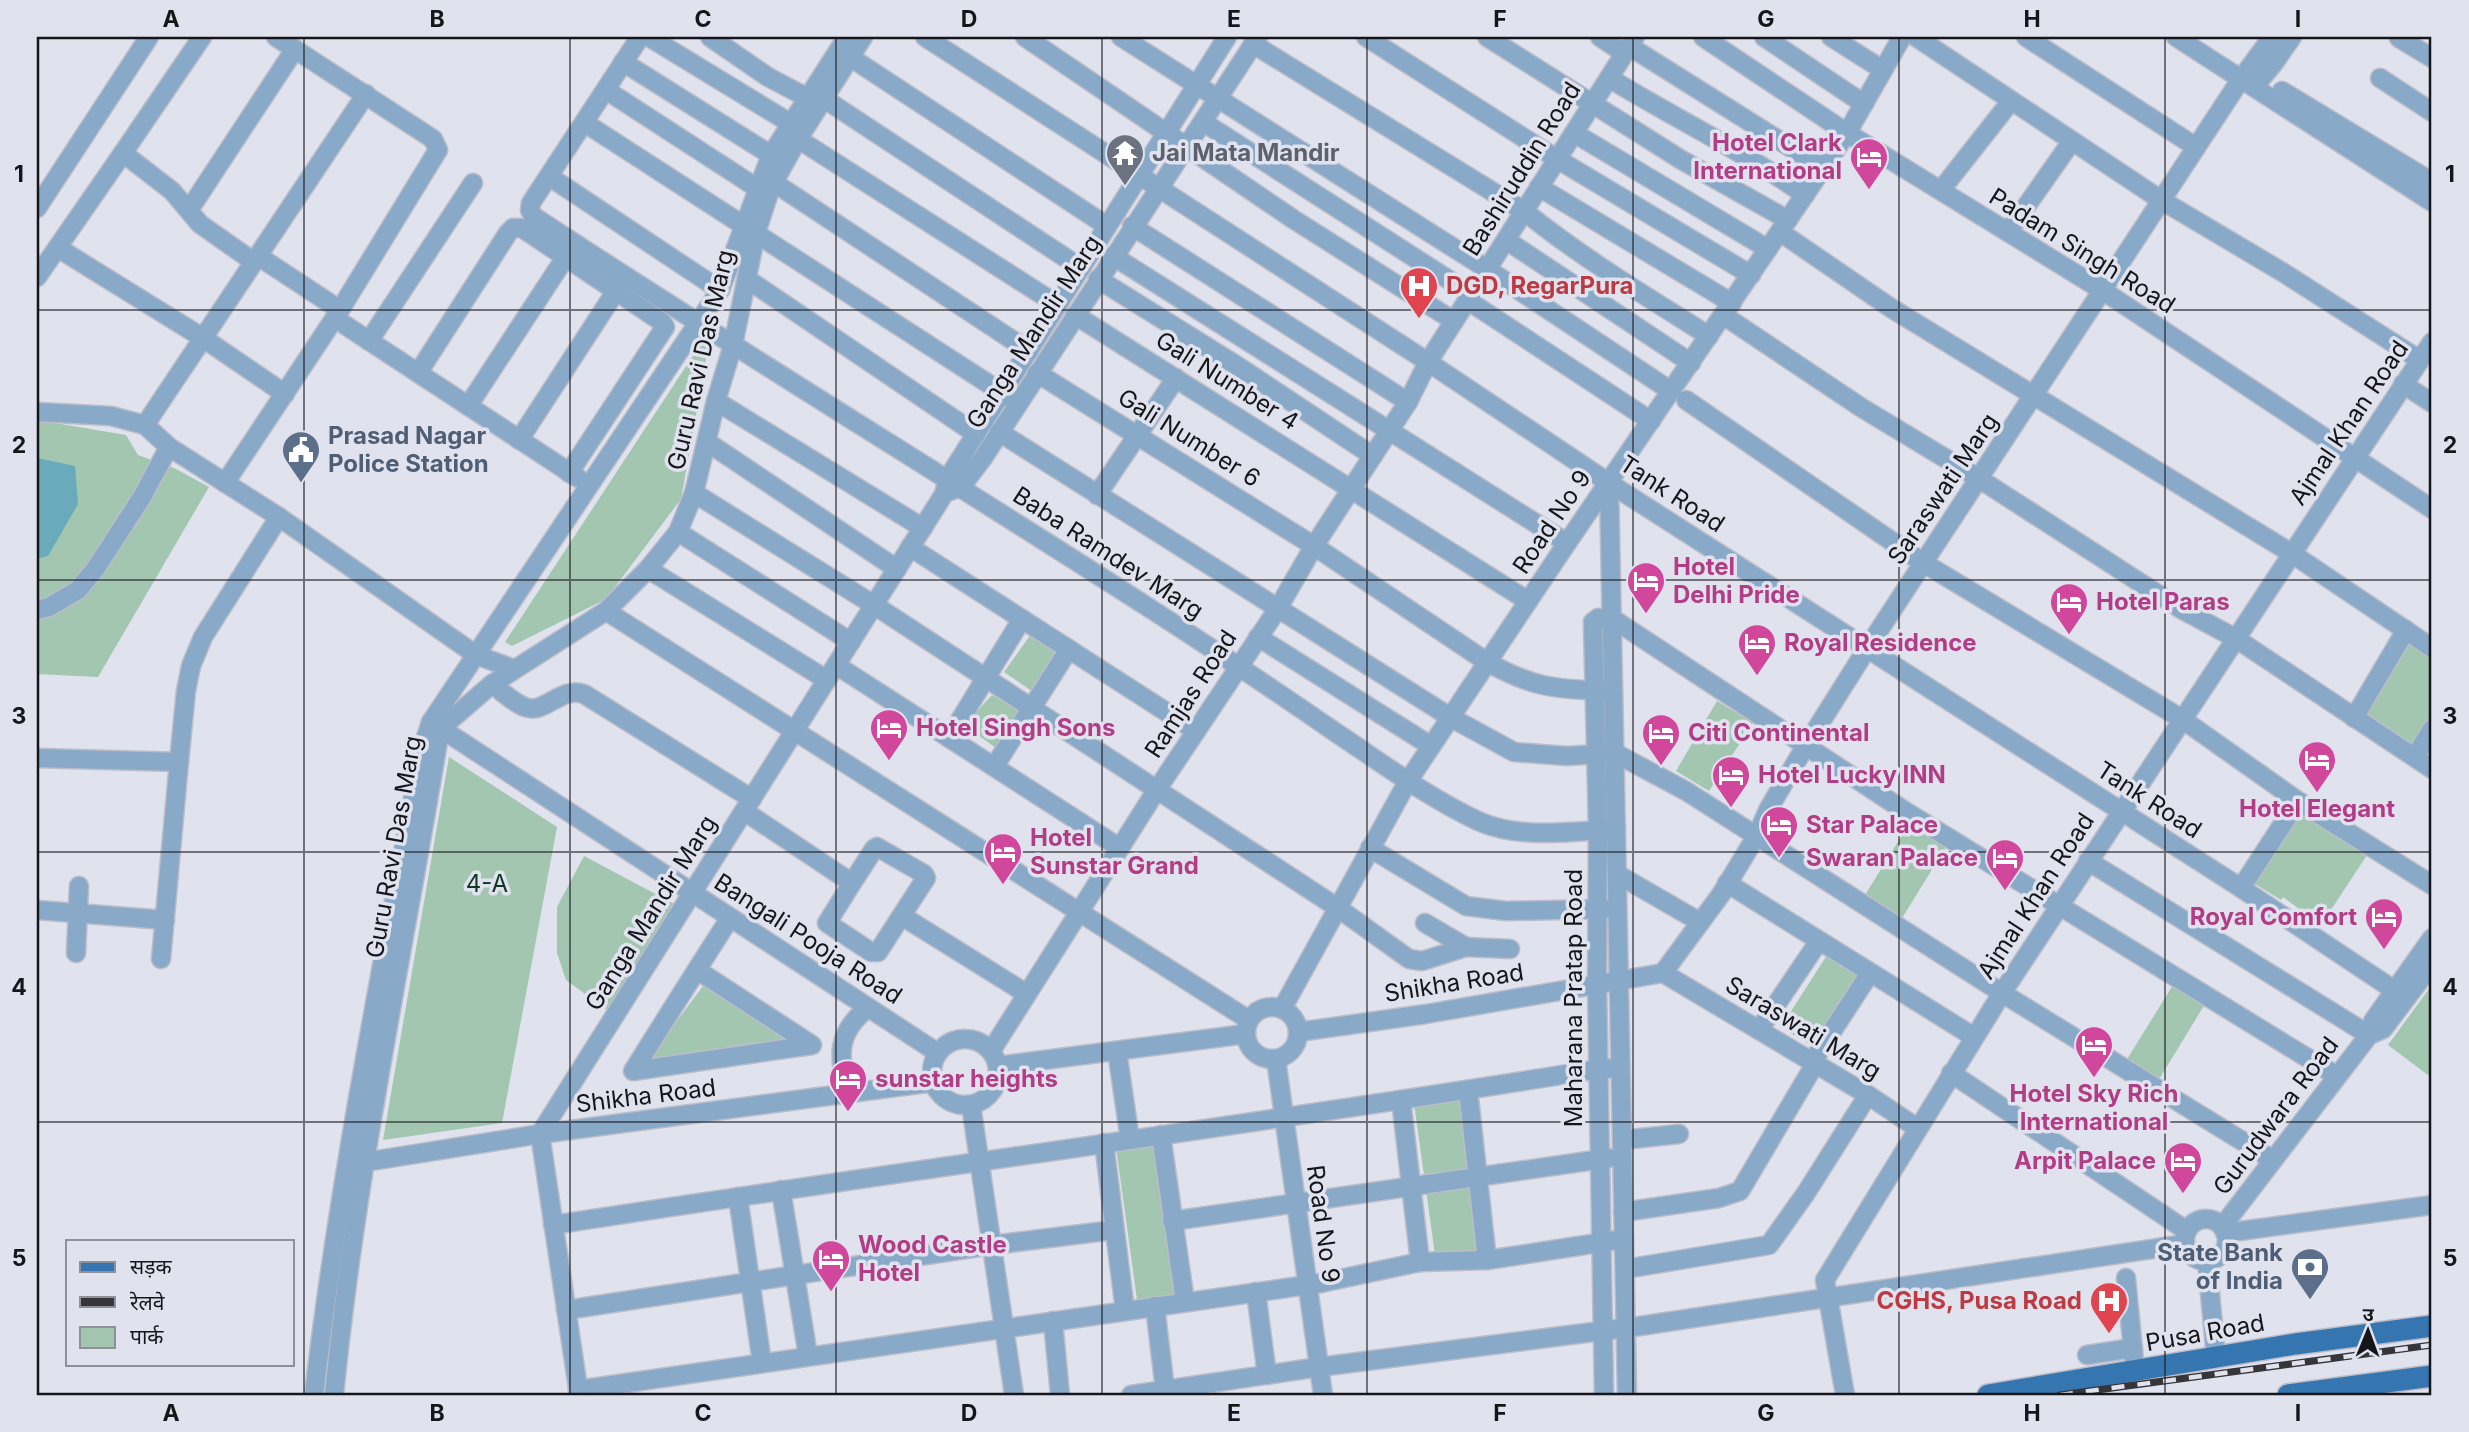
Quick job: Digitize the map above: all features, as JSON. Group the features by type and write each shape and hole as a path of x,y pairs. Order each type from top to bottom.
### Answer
{"main road":[{"name":"Pusa Road","path":"1988,1395 2295,1344 2432,1326"},
{"path":"2288,1395 2432,1376"}],"street":[{"path":"37,208 149,37"},
{"path":"37,276 202,37"},
{"path":"225,483 285,394 342,318 438,150 433,139 276,37"},
{"path":"640,37 550,177 720,290"},
{"path":"649,37 1058,305"},
{"path":"710,37 768,77 815,97 1081,268"},
{"name":"Guru Ravi Das Marg","path":"765,185 844,43 863,37"},
{"name":"Tank Road","path":"925,37 1609,482 2241,888 2400,994"},
{"path":"1025,37 1293,219 1454,321"},
{"path":"1121,37 1487,269 1679,395 1922,562 2182,719 2298,801 2432,886"},
{"path":"1366,37 1557,159 1751,275"},
{"path":"1487,37 1784,226 1891,308 2291,553 2432,648"},
{"path":"1600,37 1629,46 1824,168"},
{"name":"Padam Singh Road","path":"1703,37 1847,133 2102,290 2432,509"},
{"path":"1764,37 1864,104"},
{"path":"1831,37 1883,70"},
{"path":"2026,37 2196,147"},
{"path":"2176,37 2432,182"},
{"path":"2196,37 2251,79 2432,202"},
{"name":"Saraswati Marg","path":"1917,1128 1868,1095 1663,973 1758,835 1769,808 1805,747 1922,562 2196,147 2251,79 2272,37"},
{"path":"2251,79 2274,63 2292,37"},
{"path":"1901,38 2011,101 2161,200 2284,273 2420,360"},
{"name":"Road No 9","path":"1282,1009 1408,781 1651,421 1679,395 1690,363 1847,133 1901,38"},
{"path":"2399,38 2432,58"},
{"name":"Ganga Mandir Marg","path":"951,486 976,434 1197,85 1219,40"},
{"path":"1256,40 1524,211 1593,263 1709,336"},
{"name":"Ganga Mandir Marg","path":"540,1134 923,528 951,486 999,432 1157,187 1188,146 1256,40"},
{"path":"844,43 1107,226"},
{"name":"Bashiruddin Road","path":"1428,362 1629,46"},
{"path":"189,210 295,49"},
{"path":"624,62 771,155"},
{"path":"1609,78 1764,166 1804,195"},
{"path":"2380,78 2432,112"},
{"path":"606,90 765,185 1029,351"},
{"path":"145,425 366,94"},
{"path":"1941,190 2011,101"},
{"path":"1203,122 1469,297 1651,421"},
{"path":"585,123 1018,402"},
{"name":"Guru Ravi Das Marg","path":"314,1395 344,1178 422,749 476,655 720,290 750,229 765,185 771,155 794,131"},
{"path":"1574,133 1768,249"},
{"path":"2008,232 2072,141"},
{"path":"123,153 172,191 200,224 342,318 369,341 589,486"},
{"name":"Baba Ramdev Marg","path":"550,177 531,203 533,216 951,486 1238,666 1408,781 1478,821 1499,829 1524,832 1607,830"},
{"path":"369,341 473,183"},
{"path":"1539,187 1727,309 1862,408 1978,478 2181,609 2235,638 2432,769"},
{"path":"1132,226 1408,402"},
{"path":"418,373 513,228 522,228 664,324 665,330 569,473"},
{"name":"Guru Ravi Das Marg","path":"334,1395 349,1262 435,725 514,669 606,611 648,569 678,532 694,493 716,401 733,345 747,279 750,229"},
{"path":"1506,240 1690,363"},
{"path":"58,248 203,338 285,394"},
{"path":"1113,256 1567,543"},
{"path":"468,406 565,258"},
{"path":"747,279 976,434"},
{"path":"1098,279 1239,367 1373,456"},
{"path":"519,440 615,291"},
{"name":"Gali Number 4","path":"1075,315 1528,601"},
{"name":"Ajmal Khan Road","path":"1845,1395 1825,1280 1951,1073 2058,906 2432,342"},
{"name":"Ramjas Road","path":"995,1058 1027,994 1156,791 1277,610 1314,546 1408,402 1428,362"},
{"name":"Gali Number 6","path":"1037,373 1314,546 1487,662 1517,678 1540,686 1615,691"},
{"path":"1097,495 1176,378"},
{"path":"2403,384 2432,403"},
{"path":"716,401 923,528"},
{"path":"37,412 111,416 145,425 169,447 279,517 476,655 514,669"},
{"path":"999,432 1450,718 1514,752 1541,756 1615,754 1686,791 2002,993 2273,1160"},
{"path":"707,442 897,569"},
{"path":"37,610 48,607 78,590 96,568 142,497 169,447"},
{"name":"Maharana Pratap Road","path":"1604,1395 1597,910 1615,754 1609,482"},
{"path":"694,493 874,605 1338,908 1413,961 1422,961 1466,947 1510,949"},
{"path":"161,959 186,691 191,666 203,638 279,517"},
{"path":"678,532 851,642"},
{"path":"911,547 1196,731"},
{"path":"648,569 949,738 1120,848"},
{"path":"606,611 1079,912 1247,1027 1250,1048 1255,1054 1276,1059 1290,1052 1298,1032 1293,1018 1275,1007 1260,1010 1247,1027 1117,1051 995,1058"},
{"path":"949,738 1022,619"},
{"name":"Maharana Pratap Road","path":"1613,619 1595,619 1593,622 1597,755 1607,830 1617,874 1627,1395"},
{"path":"1613,619 1805,747 2058,906 2337,1076"},
{"path":"2354,718 2406,630"},
{"path":"1258,637 1431,746"},
{"path":"994,767 1069,649"},
{"path":"492,684 526,708 533,709 569,692 584,694 748,805 852,883"},
{"name":"Bangali Pooja Road","path":"435,725 938,1053"},
{"path":"2415,757 2432,730"},
{"path":"37,758 179,762"},
{"path":"2241,888 2298,801"},
{"path":"877,847 925,874 926,881 878,952 871,952 827,923 852,883 877,847"},
{"path":"1370,848 1466,906 1506,911 1617,909"},
{"path":"2088,861 2369,1035"},
{"path":"1617,874 1700,922"},
{"path":"1727,883 1974,1037"},
{"path":"76,953 79,886"},
{"path":"37,910 165,920"},
{"path":"902,916 1027,994"},
{"path":"697,970 813,1045 633,1071 697,970 730,918"},
{"path":"1425,923 1466,947"},
{"name":"Gurudwara Road","path":"2400,994 2432,938"},
{"path":"1759,1030 1819,941"},
{"name":"Gurudwara Road","path":"2223,1230 2369,1035 2373,1021 2432,964"},
{"path":"1619,980 1663,973"},
{"path":"1623,1212 1699,1202 1740,1191 1870,973"},
{"name":"Shikha Road","path":"1298,1032 1426,1014 1619,980"},
{"path":"848,1095 841,1056 842,1045 856,1017 869,1007"},
{"path":"968,1039 985,1045 995,1058 999,1075 993,1091 971,1105 946,1099 934,1082 932,1069 938,1053 951,1042 968,1039"},
{"path":"1117,1051 1130,1140"},
{"name":"Road No 9","path":"1276,1059 1323,1395"},
{"path":"554,1225 979,1160 1620,1068"},
{"path":"1131,1395 1319,1367 1626,1328 1828,1296 2186,1237 2197,1222 2203,1220 2216,1223 2223,1230 2225,1247 2222,1253 2207,1261 2197,1259 2191,1255 2186,1237 1951,1073"},
{"name":"Shikha Road","path":"365,1161 540,1134 934,1082"},
{"path":"1468,1090 1487,1261"},
{"path":"1625,1269 1769,1245 1806,1193 1868,1095"},
{"path":"1401,1100 1420,1262"},
{"path":"971,1105 1014,1395"},
{"path":"540,1134 578,1393 808,1356 1307,1285 1420,1262 1487,1261 1624,1239"},
{"path":"1172,1221 1600,1158 1622,1149 1679,1134"},
{"path":"1161,1135 1185,1302"},
{"path":"1104,1143 1125,1311"},
{"path":"781,1190 808,1356"},
{"path":"738,1197 762,1363"},
{"path":"2223,1230 2432,1205"},
{"path":"566,1310 992,1245 1114,1230"},
{"path":"2207,1261 2216,1358"},
{"path":"2126,1278 2135,1371"},
{"path":"1256,1292 1267,1375"},
{"path":"1155,1306 1165,1390"},
{"path":"1053,1321 1060,1395"},
{"path":"2087,1355 2133,1348"}],"green space":[{"path":"702,342 709,343 681,499 606,599 512,646 505,642"},
{"path":"37,420 126,435 138,455 174,468 209,487 98,677 37,674"},
{"path":"1032,633 1074,656 1042,698 1004,672"},
{"path":"2409,644 2432,658 2432,718 2414,746 2364,715"},
{"path":"992,695 1029,717 1003,753 964,725"},
{"path":"1717,701 1753,723 1709,791 1676,771"},
{"name":"4-A","path":"449,757 557,827 502,1123 383,1140"},
{"path":"2300,808 2369,852 2321,925 2283,897 2281,900 2252,882"},
{"path":"1909,824 1946,847 1902,918 1865,895"},
{"path":"584,856 680,907 607,1010 566,980 557,953 557,907"},
{"path":"1829,952 1864,973 1816,1049 1781,1027"},
{"path":"706,982 796,1043 643,1066"},
{"path":"2173,985 2205,1004 2158,1081 2126,1061"},
{"path":"2432,985 2432,1078 2388,1045"},
{"path":"1467,1095 1489,1255 1436,1262 1414,1103"},
{"path":"1169,1140 1191,1300 1138,1307 1116,1147"}],"water":[{"path":"37,458 75,466 78,504 48,556 37,559"}],"railway":[{"path":"2060,1395 2432,1345"}],"place":[{"name":"Jai Mata Mandir","path":"1125,187"},
{"name":"Hotel Clark International","path":"1869,191"},
{"name":"DGD, RegarPura","path":"1419,320"},
{"name":"Prasad Nagar Police Station","path":"301,484"},
{"name":"Hotel Delhi Pride","path":"1646,615"},
{"name":"Hotel Paras","path":"2069,636"},
{"name":"Royal Residence","path":"1757,677"},
{"name":"Hotel Singh Sons","path":"889,762"},
{"name":"Citi Continental","path":"1661,767"},
{"name":"Hotel Elegant","path":"2317,794"},
{"name":"Hotel Lucky INN","path":"1731,809"},
{"name":"Star Palace","path":"1779,859"},
{"name":"Hotel Sunstar Grand","path":"1003,886"},
{"name":"Swaran Palace","path":"2005,892"},
{"name":"Royal Comfort","path":"2384,951"},
{"name":"Hotel Sky Rich International","path":"2094,1079"},
{"name":"sunstar heights","path":"848,1113"},
{"name":"Arpit Palace","path":"2183,1195"},
{"name":"Wood Castle Hotel","path":"831,1293"},
{"name":"State Bank of India","path":"2310,1301"},
{"name":"CGHS, Pusa Road","path":"2109,1335"}]}
